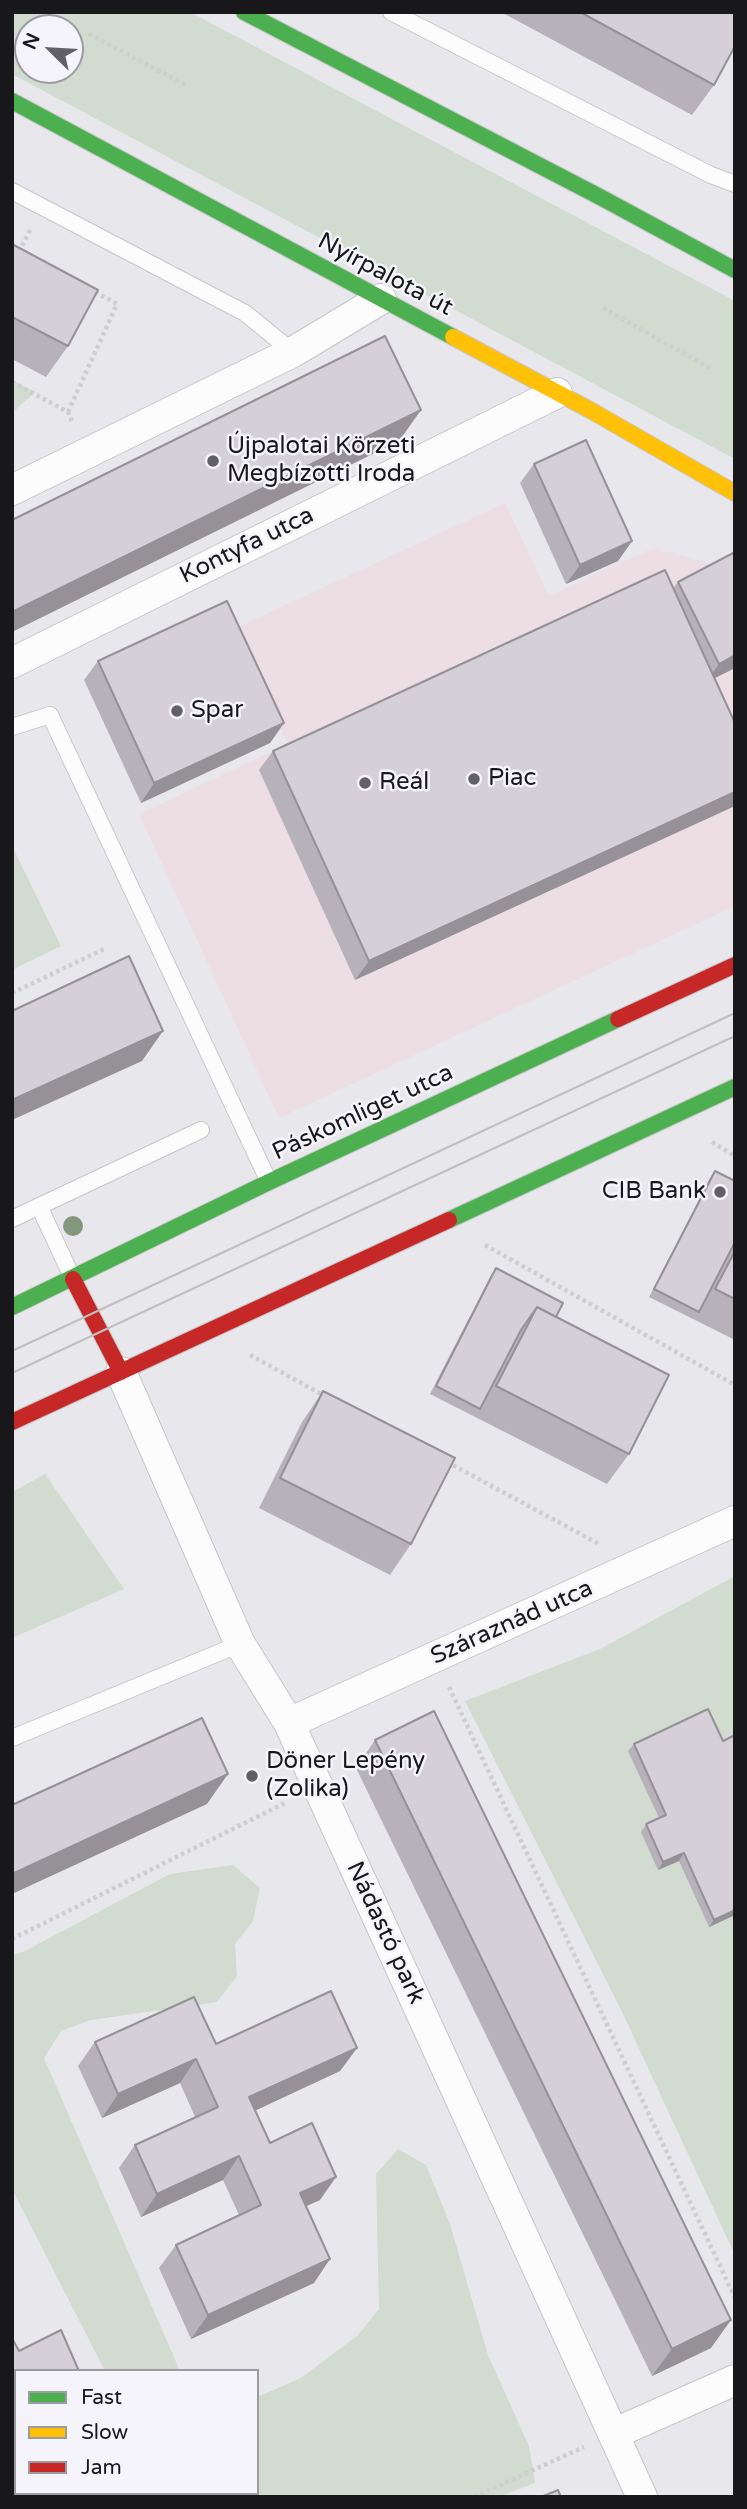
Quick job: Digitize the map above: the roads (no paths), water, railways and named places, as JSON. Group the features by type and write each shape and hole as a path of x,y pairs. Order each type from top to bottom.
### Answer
{"street":[{"path":"244,12 735,270"},
{"name":"Nyírpalota út","path":"12,101 557,393 735,493"},
{"path":"12,490 293,352 381,299"},
{"name":"Kontyfa utca","path":"12,663 557,393"},
{"name":"Páskomliget utca","path":"12,1307 269,1182 735,965"},
{"path":"12,1422 735,1087"},
{"path":"73,1279 121,1372"},
{"name":"Nádastó park","path":"121,1372 240,1644 289,1723 642,2497"},
{"name":"Száraznád utca","path":"289,1723 735,1521"},
{"path":"613,2434 735,2380"}],"lane":[{"path":"391,12 711,175 735,184"},
{"path":"12,191 245,313 293,352"},
{"path":"12,727 50,715 269,1182"},
{"path":"12,1219 201,1130"},
{"path":"39,1206 73,1279"},
{"path":"12,1738 240,1644"}],"tram line":[{"path":"12,1351 735,1013"},
{"path":"12,1373 735,1036"}],"place":[{"name":"Újpalotai Körzeti Megbízotti Iroda","path":"213,461"},
{"name":"Spar","path":"177,711"},
{"name":"Piac","path":"474,779"},
{"name":"Reál","path":"365,783"},
{"name":"CIB Bank","path":"720,1192"},
{"name":"Döner Lepény (Zolika)","path":"252,1776"}]}
